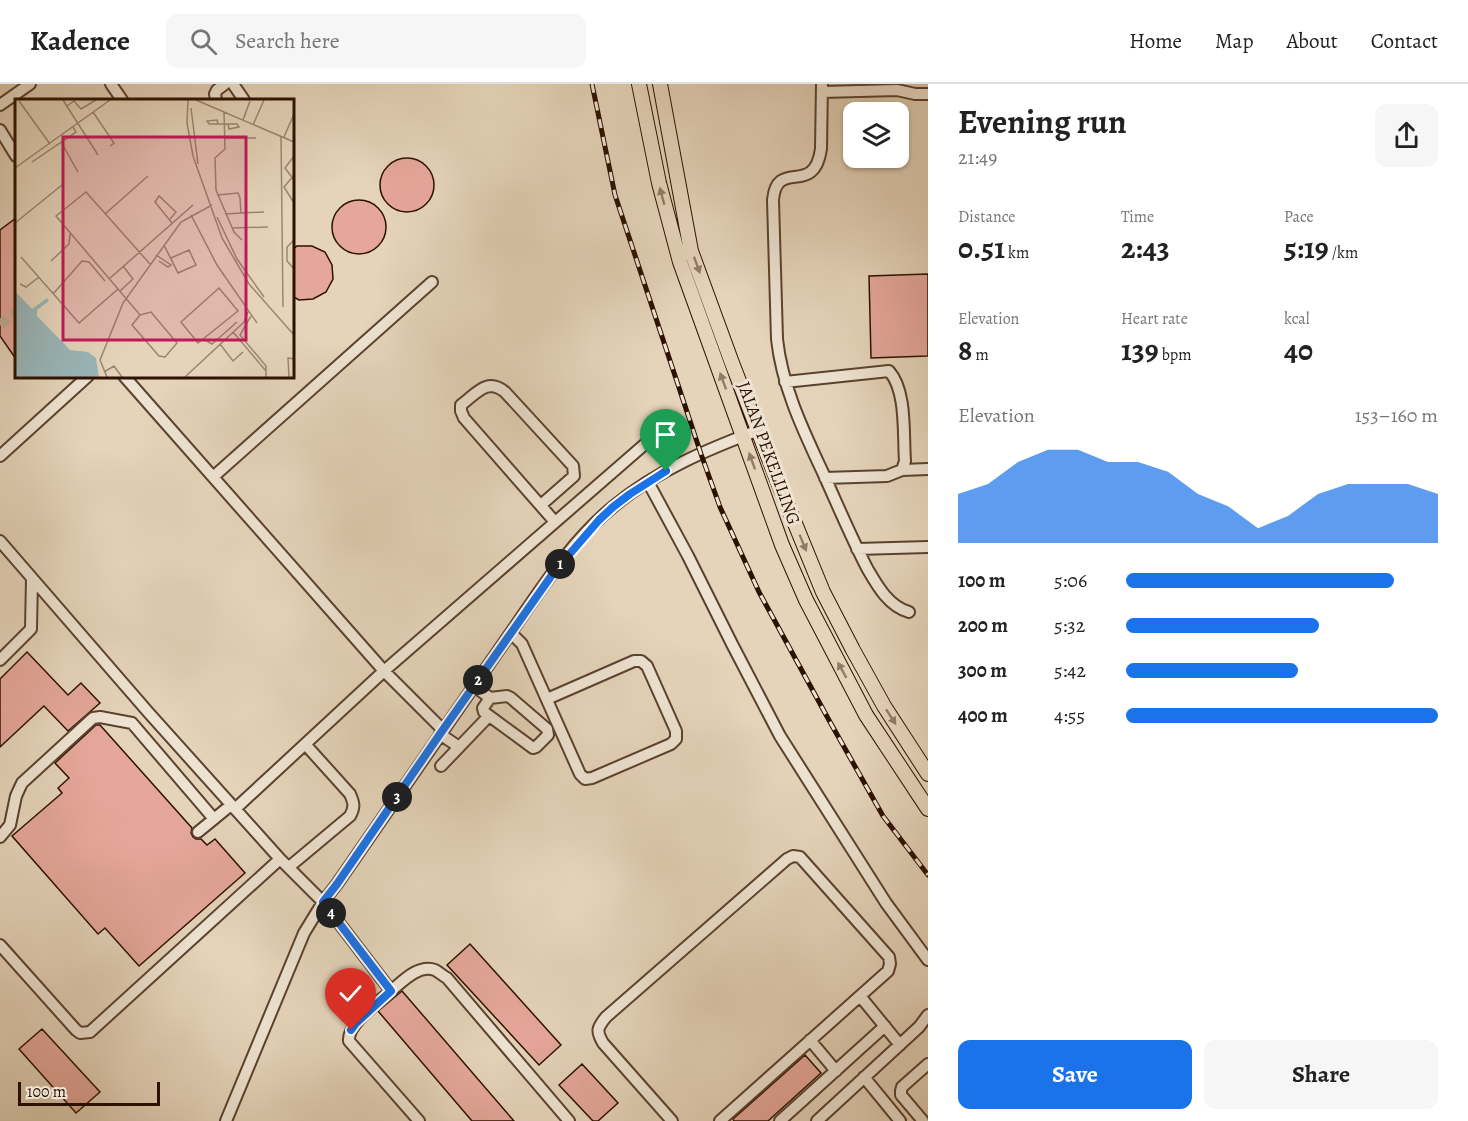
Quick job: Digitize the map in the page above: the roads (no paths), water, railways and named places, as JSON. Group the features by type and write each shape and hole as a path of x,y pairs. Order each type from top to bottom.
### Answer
{"main road":[{"name":"JALAN PEKELILING","path":"639,84 659,183 680,262 783,545 806,600 866,715 928,809"},
{"name":"JALAN PEKELILING","path":"660,84 692,250 778,482 823,592 884,706 928,774"}],"street":[{"path":"0,105 30,84"},
{"path":"111,84 121,99"},
{"path":"216,99 217,90 225,84"},
{"path":"233,84 243,99"},
{"path":"909,612 896,606 886,596 877,585 857,549 784,382 778,357 773,200 777,184 783,179 804,176 812,172 820,159 822,88 897,90 928,94"},
{"path":"0,130 15,154"},
{"path":"213,477 432,282"},
{"path":"784,382 889,371 901,394 905,461 902,470"},
{"path":"0,456 86,378"},
{"path":"126,378 384,671 459,747"},
{"path":"541,505 574,476 573,466 506,392 492,384 485,387 461,405 464,418 555,522"},
{"path":"226,1121 304,933 323,902 554,572 599,520 648,482 684,461 759,430"},
{"path":"198,832 233,807 384,671 660,431"},
{"path":"825,478 887,476 902,470 928,470"},
{"path":"648,482 780,736 886,903 928,960"},
{"path":"0,541 280,860 323,902 391,991"},
{"path":"857,549 928,547"},
{"path":"0,660 31,629 32,578"},
{"path":"511,633 522,644 580,774 585,779 612,770 671,744 676,739 676,731 647,666 641,661 634,661 547,699"},
{"path":"474,686 490,698 507,696 511,698 547,729 548,735 533,748 484,712 483,708 490,698"},
{"path":"132,723 148,712"},
{"path":"441,766 488,715"},
{"path":"0,837 10,825 16,796 22,783 88,721 99,717 132,723 214,819"},
{"path":"289,867 350,816 354,809 354,802 350,794 305,744"},
{"path":"672,1121 603,1043 598,1035 598,1026 614,1009 787,859 793,856 800,857 889,957 888,971 722,1120"},
{"path":"0,945 76,1030 85,1034 90,1032 280,860"},
{"path":"419,1121 349,1041 348,1036 356,1023 391,991 411,975 428,969 435,970 447,978 569,1121"},
{"path":"860,996 900,1045"},
{"path":"817,1121 919,1027 928,1015"},
{"path":"780,1121 885,1026"},
{"path":"810,1040 836,1071"},
{"path":"922,1121 901,1095 901,1091 902,1087 928,1064"},
{"path":"864,1077 900,1121"}],"tunnel":[{"path":"0,325 15,313"}],"railway":[{"path":"592,84 615,195 720,507 759,592 883,816 928,875"}]}
